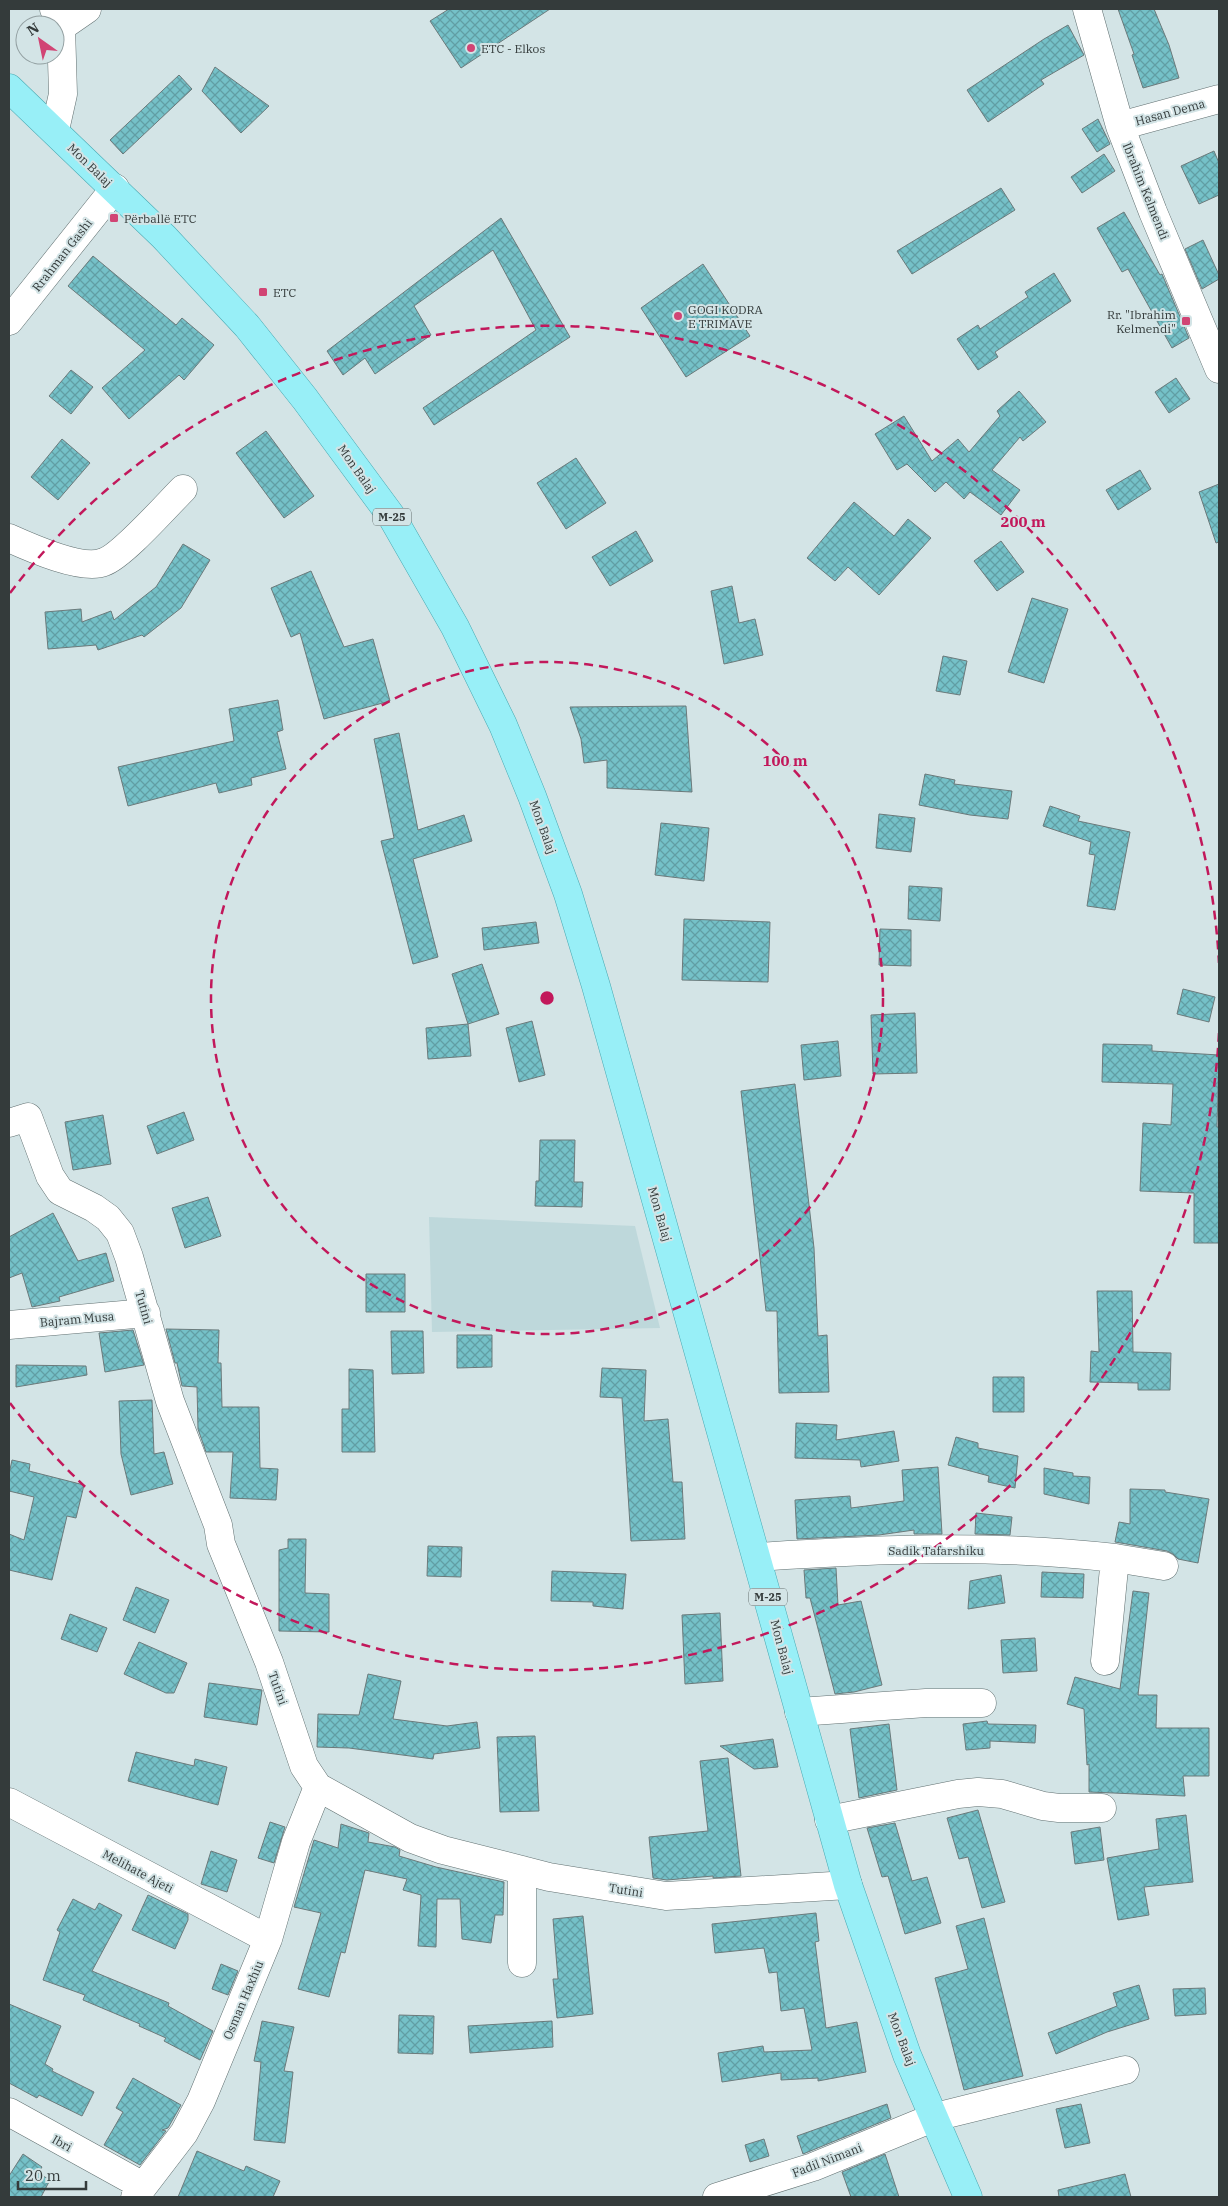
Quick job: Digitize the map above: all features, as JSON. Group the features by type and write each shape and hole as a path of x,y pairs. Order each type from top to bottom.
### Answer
{"main road":[{"name":"Mon Balaj","path":"9,88 115,188 164,237 247,326 346,452 392,517 455,627 503,725 532,796 571,903 848,1885 907,2055 935,2116 968,2197"}],"street":[{"path":"65,16 87,9"},
{"name":"Ibrahim Kelmendi","path":"1087,9 1120,126 1153,212 1219,369"},
{"path":"55,130 63,94 61,65"},
{"name":"Hasan Dema","path":"1120,126 1219,99"},
{"name":"Rrahman Gashi","path":"9,321 115,188"},
{"path":"9,538 37,551 72,561 92,564 104,563 117,554 183,489"},
{"name":"Tutini","path":"9,1123 28,1117 50,1176 60,1191 94,1208 108,1218 120,1233 146,1314 170,1401 218,1525 221,1544 269,1662 304,1766 318,1787 410,1838 443,1850 549,1877 666,1896 848,1885"},
{"name":"Bajram Musa","path":"9,1325 146,1314"},
{"name":"Sadik Tafarshiku","path":"757,1557 855,1550 1000,1550 1073,1553 1164,1566"},
{"path":"1105,1661 1115,1558"},
{"path":"799,1712 926,1703 982,1703"},
{"name":"Osman Haxhiu","path":"139,2192 184,2133 196,2109 268,1939 296,1842 318,1787"},
{"path":"829,1820 958,1794 978,1792 1002,1794 1043,1806 1102,1808"},
{"name":"Melihate Ajeti","path":"9,1802 268,1939"},
{"path":"522,1870 522,1962"},
{"name":"Fadil Nimani","path":"717,2197 813,2167 935,2116 1125,2070"},
{"name":"Ibri","path":"9,2112 139,2192"}],"shaded area":[{"path":"429,1217 635,1226 660,1328 432,1332"}],"building":[{"path":"449,9 550,9 461,68 430,21"},
{"path":"1118,9 1154,9 1169,45 1179,78 1143,88 1132,55 1134,54"},
{"path":"1068,25 1084,55 1041,80 1044,84 988,122 967,90"},
{"path":"215,67 269,106 241,133 202,91"},
{"path":"179,75 192,89 123,154 110,140"},
{"path":"1098,119 1110,144 1097,152 1082,129"},
{"path":"1214,151 1219,163 1219,195 1199,204 1181,166"},
{"path":"1104,154 1115,171 1082,193 1071,177"},
{"path":"1001,188 1015,210 912,274 897,251"},
{"path":"1124,212 1160,275 1162,274 1189,338 1172,348 1128,269 1122,272 1097,228"},
{"path":"501,218 570,337 434,425 423,408 536,330 493,250 414,306 431,335 375,374 365,358 343,375 327,351"},
{"path":"1203,240 1219,275 1219,279 1202,289 1185,249"},
{"path":"93,256 176,325 182,318 214,345 184,380 179,375 129,419 102,388 145,350 68,286"},
{"path":"703,264 750,336 686,377 641,308"},
{"path":"1054,273 1071,301 995,352 998,357 978,370 957,339 978,325 980,329 1028,297 1025,292"},
{"path":"71,370 93,387 71,414 49,396"},
{"path":"1176,378 1190,399 1169,413 1155,392"},
{"path":"1019,391 1046,422 1023,441 1020,437 992,470 1020,490 1001,515 970,492 964,499 946,482 935,492 907,464 897,470 875,434 904,416 932,461 958,439 969,452 1000,416 997,411"},
{"path":"266,431 314,496 284,518 236,453"},
{"path":"62,439 90,463 58,500 31,477"},
{"path":"576,458 606,503 566,529 537,483"},
{"path":"1140,470 1151,489 1118,510 1106,490"},
{"path":"1219,484 1219,542 1216,543 1199,492"},
{"path":"854,502 894,536 908,519 931,538 879,595 848,567 835,581 807,558"},
{"path":"636,531 653,561 610,586 592,557"},
{"path":"1001,541 1024,572 997,591 974,561"},
{"path":"183,544 210,560 181,608 144,637 142,635 98,650 96,645 48,649 45,612 81,609 82,622 111,611 114,620 156,587"},
{"path":"311,571 344,647 373,639 390,701 324,719 300,633 291,637 271,588"},
{"path":"732,586 739,623 755,619 763,655 724,664 711,591"},
{"path":"1032,598 1068,609 1044,683 1008,672"},
{"path":"943,656 967,661 960,695 936,691"},
{"path":"278,700 283,730 277,732 286,769 251,778 252,785 219,793 216,783 128,806 118,767 234,741 229,709"},
{"path":"686,706 692,792 607,788 607,760 584,763 581,739 570,707"},
{"path":"399,733 418,830 464,815 472,841 413,859 438,957 413,964 381,841 394,838 374,739"},
{"path":"925,774 955,780 954,784 1012,791 1008,819 970,815 919,805"},
{"path":"1050,806 1080,816 1078,821 1130,832 1115,910 1087,906 1095,855 1089,854 1091,842 1043,826"},
{"path":"879,814 915,818 911,852 876,848"},
{"path":"661,823 709,828 704,881 655,875"},
{"path":"909,886 942,888 940,921 908,919"},
{"path":"684,919 770,922 768,982 682,980"},
{"path":"536,922 539,943 484,950 482,928"},
{"path":"880,929 911,930 911,966 879,965"},
{"path":"482,964 499,1014 468,1024 452,974"},
{"path":"1183,989 1215,997 1209,1022 1177,1014"},
{"path":"915,1013 917,1073 873,1074 871,1015"},
{"path":"532,1021 545,1075 519,1082 506,1028"},
{"path":"468,1024 471,1056 428,1059 426,1028"},
{"path":"838,1041 841,1076 804,1080 801,1045"},
{"path":"1103,1044 1152,1045 1152,1051 1219,1055 1217,1127 1219,1127 1219,1243 1194,1243 1194,1193 1140,1191 1143,1123 1171,1125 1173,1084 1102,1082"},
{"path":"795,1084 814,1248 818,1336 827,1335 829,1392 779,1393 777,1311 766,1311 741,1091"},
{"path":"184,1112 194,1140 157,1154 147,1126"},
{"path":"103,1115 111,1164 73,1170 65,1122"},
{"path":"540,1140 575,1140 574,1182 583,1182 582,1207 535,1206 536,1181 539,1181"},
{"path":"208,1197 221,1236 185,1248 172,1208"},
{"path":"53,1213 78,1261 106,1253 114,1281 59,1297 60,1301 32,1307 22,1273 9,1278 9,1237"},
{"path":"366,1274 405,1274 405,1312 366,1312"},
{"path":"1097,1291 1132,1291 1133,1352 1171,1353 1170,1390 1138,1390 1138,1383 1090,1382 1091,1351 1099,1352"},
{"path":"166,1329 219,1330 218,1363 221,1363 222,1407 259,1407 260,1468 278,1469 276,1500 230,1498 233,1452 206,1452 198,1429 197,1387 182,1386"},
{"path":"133,1330 144,1365 105,1372 99,1333"},
{"path":"391,1331 423,1331 424,1373 392,1374"},
{"path":"457,1335 492,1335 492,1367 457,1368"},
{"path":"16,1365 86,1366 87,1375 16,1387"},
{"path":"602,1368 646,1370 644,1421 668,1419 673,1482 682,1482 685,1539 631,1541 622,1398 600,1397"},
{"path":"349,1369 373,1370 375,1452 342,1452 342,1409 349,1409"},
{"path":"993,1377 1024,1377 1024,1412 993,1412"},
{"path":"152,1400 154,1454 164,1452 173,1484 131,1495 121,1454 119,1401"},
{"path":"796,1423 837,1425 836,1440 894,1431 899,1461 861,1467 860,1460 795,1458"},
{"path":"956,1437 978,1443 978,1448 1018,1456 1015,1488 988,1482 989,1476 948,1465"},
{"path":"12,1460 30,1464 29,1471 84,1485 76,1518 67,1516 52,1580 9,1570 9,1534 24,1540 34,1497 9,1491 9,1474"},
{"path":"938,1467 942,1534 914,1534 914,1530 879,1535 797,1539 795,1500 850,1496 851,1508 904,1501 902,1470"},
{"path":"1044,1468 1073,1473 1073,1476 1090,1477 1089,1504 1044,1494"},
{"path":"1130,1489 1165,1490 1165,1492 1209,1499 1198,1563 1178,1559 1167,1551 1115,1542 1119,1522 1130,1524"},
{"path":"976,1513 1012,1517 1010,1535 975,1534"},
{"path":"288,1539 306,1539 305,1593 329,1594 329,1632 279,1631 279,1550 288,1548"},
{"path":"428,1546 462,1547 461,1577 427,1576"},
{"path":"836,1568 838,1605 861,1601 882,1685 854,1692 835,1694 810,1598 806,1598 804,1570"},
{"path":"552,1571 626,1574 623,1609 593,1606 593,1602 551,1601"},
{"path":"1042,1572 1084,1574 1083,1598 1041,1597"},
{"path":"1001,1575 1005,1603 968,1609 970,1581"},
{"path":"136,1587 169,1600 155,1633 123,1620"},
{"path":"1133,1591 1149,1593 1138,1695 1157,1695 1156,1728 1209,1728 1209,1776 1183,1776 1185,1796 1089,1792 1089,1764 1087,1765 1084,1709 1067,1704 1075,1677 1120,1689"},
{"path":"720,1613 723,1681 685,1684 682,1615"},
{"path":"70,1614 107,1628 97,1652 61,1639"},
{"path":"1035,1638 1037,1671 1003,1673 1001,1640"},
{"path":"139,1642 187,1663 174,1693 166,1693 124,1674"},
{"path":"368,1674 401,1681 393,1719 447,1726 477,1722 480,1748 434,1754 433,1759 349,1748 317,1747 318,1714 359,1715"},
{"path":"209,1683 262,1690 257,1725 204,1717"},
{"path":"987,1721 988,1724 1036,1725 1035,1743 990,1741 990,1748 966,1750 963,1724"},
{"path":"889,1724 897,1790 859,1798 850,1729"},
{"path":"535,1736 539,1811 500,1812 497,1737"},
{"path":"773,1739 778,1767 754,1769 720,1746"},
{"path":"136,1752 194,1766 195,1759 227,1767 218,1805 128,1781"},
{"path":"728,1758 741,1876 713,1878 713,1876 667,1880 653,1878 649,1837 708,1831 700,1761"},
{"path":"978,1810 1005,1902 982,1908 968,1857 959,1859 947,1818"},
{"path":"1186,1815 1193,1882 1144,1887 1149,1915 1118,1920 1107,1858 1159,1849 1156,1819"},
{"path":"270,1822 285,1827 274,1863 258,1858"},
{"path":"895,1823 912,1881 927,1877 941,1923 905,1934 888,1876 882,1877 867,1828"},
{"path":"341,1824 369,1833 368,1842 395,1847 400,1850 399,1856 436,1867 504,1882 503,1915 495,1915 491,1943 462,1939 460,1899 437,1899 436,1947 418,1946 421,1895 403,1890 407,1879 365,1870 345,1953 341,1952 329,1997 298,1989 321,1913 294,1907 314,1840 338,1848"},
{"path":"1100,1827 1104,1860 1075,1864 1071,1832"},
{"path":"211,1851 237,1860 227,1892 201,1884"},
{"path":"148,1895 188,1914 188,1920 175,1949 132,1930"},
{"path":"73,1899 95,1910 99,1903 122,1915 92,1971 169,2003 168,2006 213,2031 200,2060 164,2041 166,2038 139,2026 140,2024 83,2000 85,1995 43,1980 60,1932 57,1930"},
{"path":"816,1913 819,1941 815,1942 826,2028 857,2022 866,2072 818,2081 818,2078 781,2080 781,2073 722,2082 718,2053 763,2046 764,2052 812,2050 804,2008 781,2011 777,1972 769,1973 764,1948 715,1953 712,1924"},
{"path":"583,1916 593,2014 557,2018 553,1979 558,1979 553,1919"},
{"path":"984,1918 1023,2076 964,2090 935,1978 968,1969 956,1926"},
{"path":"221,1964 238,1971 228,1995 212,1989"},
{"path":"1139,1985 1149,2019 1107,2032 1056,2054 1048,2033 1117,2006 1113,1993"},
{"path":"1205,1988 1206,2014 1175,2016 1173,1989"},
{"path":"9,2004 61,2026 45,2064 53,2069 52,2071 94,2092 82,2116 39,2095 37,2098 9,2083"},
{"path":"399,2015 434,2016 433,2054 398,2053"},
{"path":"262,2021 294,2027 284,2071 293,2072 285,2143 254,2140 261,2062 254,2061"},
{"path":"552,2021 553,2047 470,2053 468,2026"},
{"path":"133,2078 181,2105 168,2128 162,2130 166,2131 140,2165 104,2145 123,2112 116,2108"},
{"path":"887,2104 891,2118 803,2154 797,2136"},
{"path":"1081,2104 1090,2143 1065,2148 1056,2109"},
{"path":"764,2139 769,2156 750,2162 745,2145"},
{"path":"197,2151 244,2171 246,2166 280,2181 273,2197 178,2197"},
{"path":"23,2154 42,2167 38,2173 50,2180 41,2197 9,2197 9,2176"},
{"path":"885,2154 899,2197 851,2197 842,2172"},
{"path":"1125,2174 1131,2197 1059,2197 1058,2190"}],"place":[{"name":"ETC - Elkos","path":"471,48"},
{"name":"Përballë ETC","path":"114,218"},
{"name":"ETC","path":"263,292"},
{"name":"GOGI KODRA E TRIMAVE","path":"678,316"},
{"name":"Rr. \"Ibrahim Kelmendi\"","path":"1186,321"}]}
